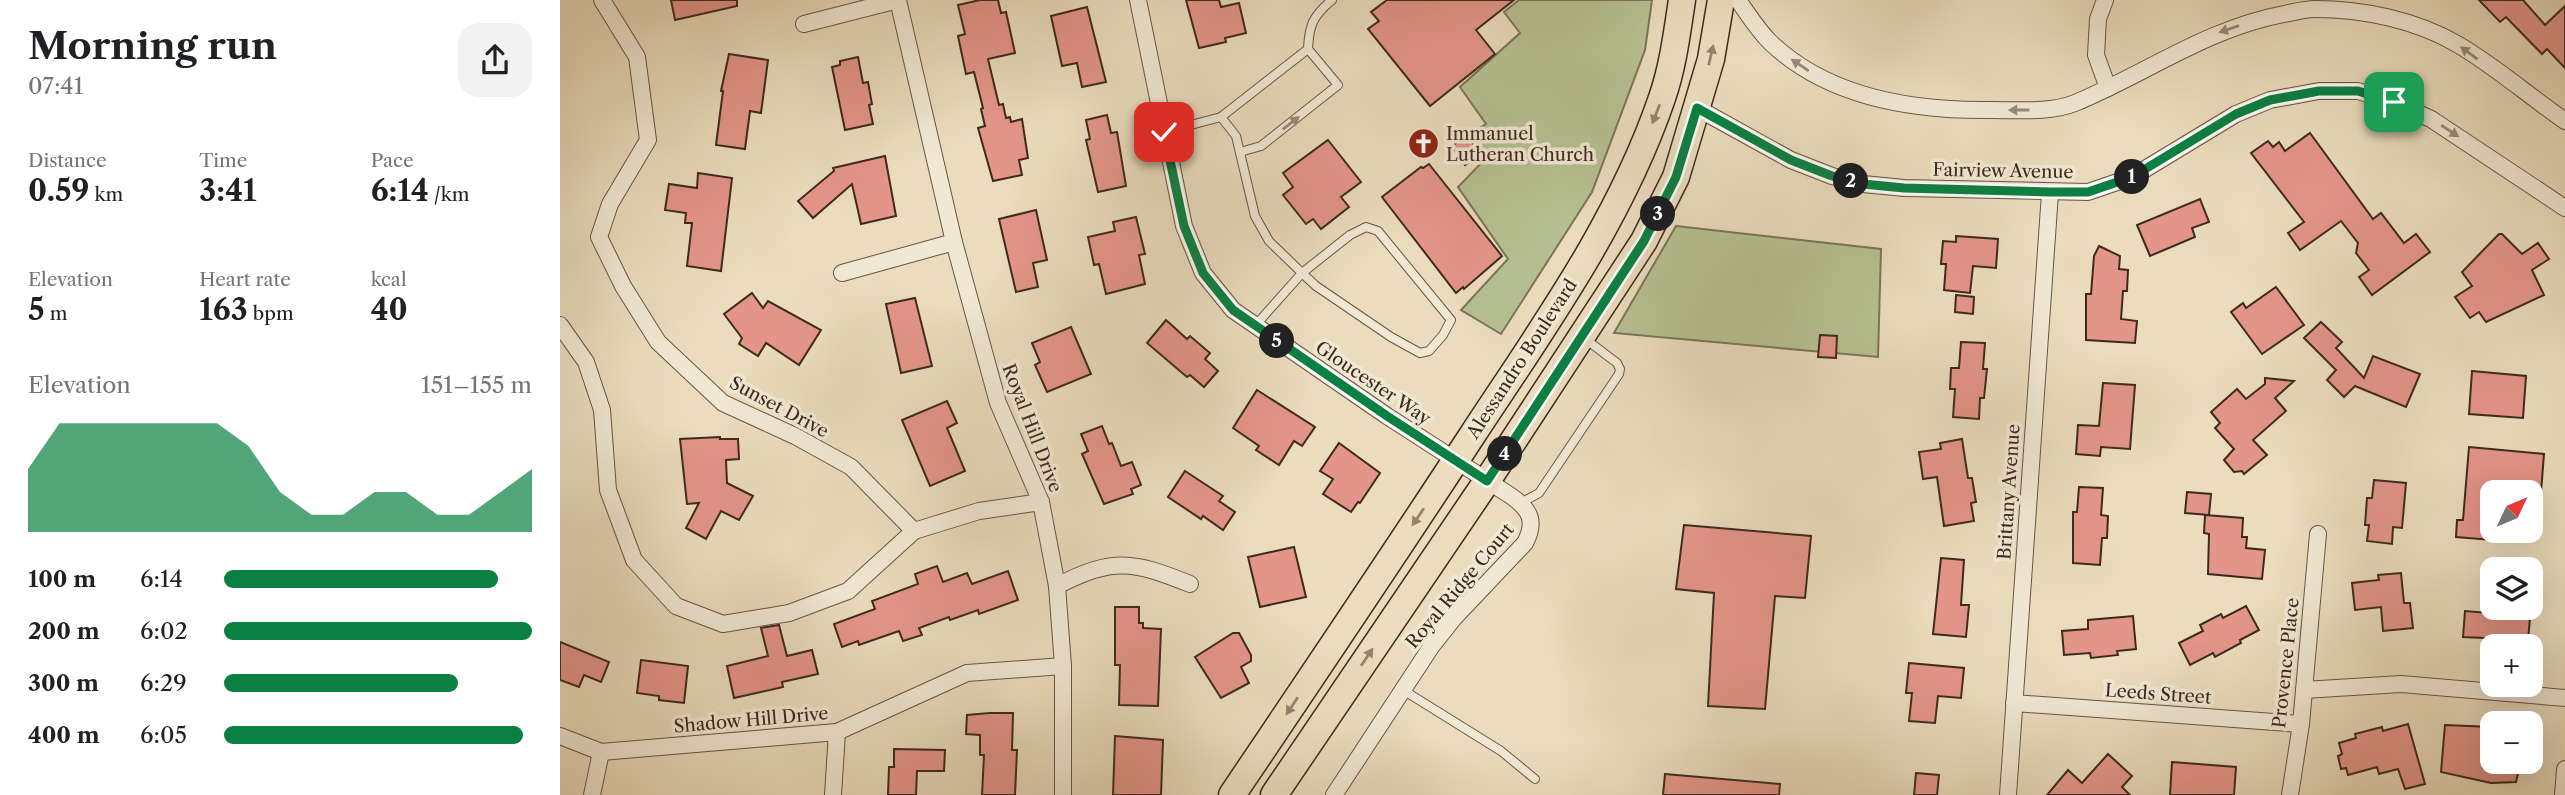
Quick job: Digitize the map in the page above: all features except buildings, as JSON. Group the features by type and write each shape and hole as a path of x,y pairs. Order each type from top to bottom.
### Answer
{"main road":[{"name":"Alessandro Boulevard","path":"1232,795 1456,461 1595,247 1632,176 1662,97 1674,55 1682,0"},
{"path":"1697,0 1684,78 1685,92 1697,108"},
{"path":"1274,795 1487,481 1644,241 1676,177 1711,59 1721,0"}],"street":[{"name":"Sunset Drive","path":"602,0 637,57 648,140 610,204 599,237 623,286 658,342 723,403 795,436 851,467 914,531"},
{"path":"804,24 898,0"},
{"name":"Royal Hill Drive","path":"898,0 954,242 998,403 1041,502 1057,586 1063,666 1063,795"},
{"name":"Gloucester Way","path":"1138,0 1184,226 1203,273 1233,310 1487,481"},
{"path":"1738,0 1746,14 1770,42 1802,68 1858,93 1904,106 1952,110 2033,110 2072,105 2212,35 2263,18 2313,9 2382,15 2438,35 2457,44 2565,121"},
{"path":"2105,0 2098,19 2095,55 2108,88"},
{"name":"Fairview Avenue","path":"1697,108 1791,160 1832,176 1863,184 1904,188 2088,192 2132,177 2236,114 2270,100 2319,91 2358,91 2394,102 2431,119 2565,208"},
{"name":"Brittany Avenue","path":"2008,795 2050,192"},
{"path":"842,273 954,242"},
{"path":"560,326 586,362 602,410 608,490 634,560 676,606 723,624 789,613 848,591 914,531 979,511 1041,502"},
{"name":"Royal Ridge Court","path":"1334,795 1431,647 1454,618 1525,543 1532,530 1530,517 1521,503 1487,481"},
{"name":"Provence Place","path":"2290,795 2301,724 2318,534"},
{"path":"1057,586 1080,574 1117,564 1150,567 1190,584"},
{"name":"Shadow Hill Drive","path":"560,736 601,752 837,732 967,673 1063,666"},
{"path":"2304,690 2402,684 2565,698"},
{"name":"Leeds Street","path":"2014,703 2301,724"},
{"path":"833,795 837,732"},
{"path":"592,795 601,752"},
{"path":"2563,795 2565,769"}],"lane":[{"path":"1240,152 1261,146 1338,85 1308,50 1309,31 1318,12 1332,0"},
{"path":"1164,132 1221,117 1308,50"},
{"path":"1221,117 1236,136 1255,216 1269,241 1302,273 1316,286 1391,337 1420,353 1429,351 1443,335 1451,320 1378,231 1366,227 1350,234 1302,273 1255,326"},
{"path":"1521,503 1539,493 1619,374 1618,363 1582,336"},
{"path":"1403,690 1501,751 1535,779"}],"green space":[{"path":"1519,0 1652,0 1645,50 1592,192 1501,334 1461,310 1508,259 1458,187 1488,156 1470,134 1486,124 1460,87 1520,33 1504,12"},
{"path":"1676,226 1881,249 1878,357 1614,333"}],"place":[{"name":"Immanuel Lutheran Church","path":"1423,144"}],"route":[{"path":"1164,132 1184,226 1203,273 1233,310 1487,481 1644,241 1676,177 1697,108 1791,160 1832,176 1863,184 1904,188 2088,192 2132,177 2236,114 2270,100 2319,91 2358,91 2394,102"}]}
